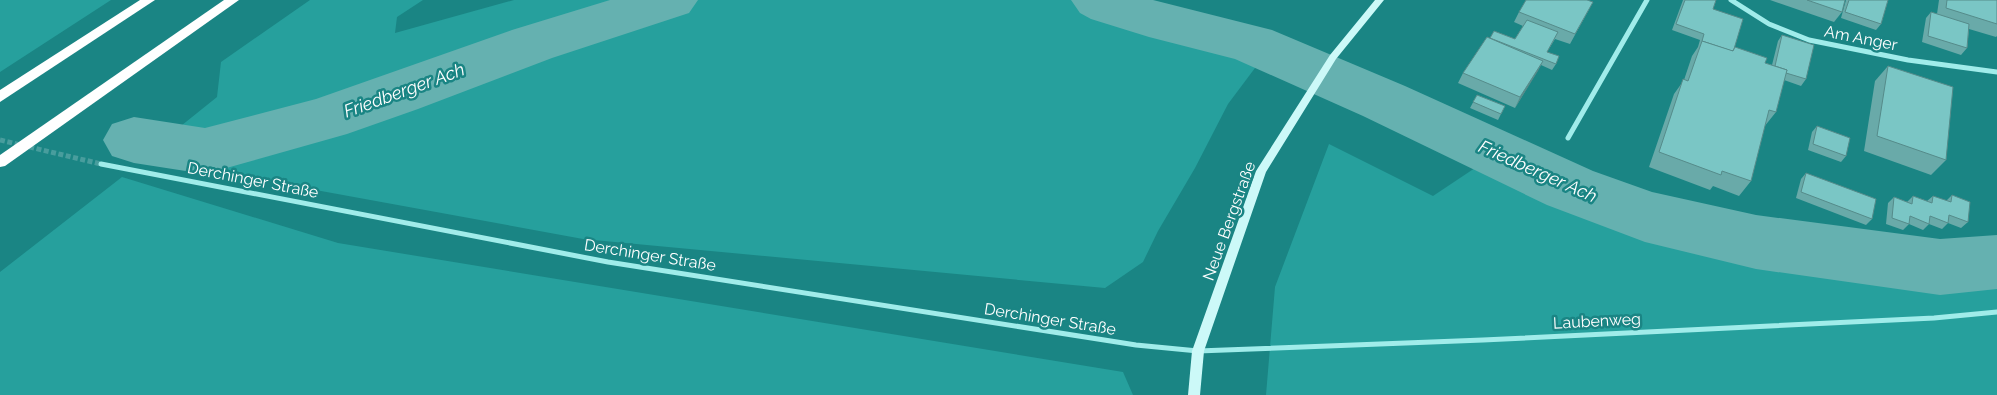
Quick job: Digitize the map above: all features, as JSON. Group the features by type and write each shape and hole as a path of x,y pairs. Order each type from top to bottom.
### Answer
{"highway":[{"path":"0,97 148,0"},
{"path":"0,162 234,0"}],"main road":[{"name":"Neue Bergstraße","path":"1194,395 1198,351 1261,171 1333,57 1380,0"}],"street":[{"path":"1568,138 1647,0"},
{"name":"Am Anger","path":"1731,0 1764,23 1821,44 1961,69 1997,72"},
{"name":"Derchinger Straße","path":"102,164 608,262 1136,345 1198,351"},
{"name":"Laubenweg","path":"1198,351 1934,318 1997,312"}],"green space":[{"path":"0,0 111,0 0,72"},
{"path":"310,0 423,0 397,17 395,33 514,0 1072,0 1098,15 1119,24 1264,56 1228,104 1143,262 1105,288 583,239 141,158 217,97 221,62"},
{"path":"1329,144 1433,196 1484,162 1585,210 1664,236 1769,256 1958,283 1997,278 1997,395 1266,395 1275,287"},
{"path":"122,177 338,243 1123,372 1133,395 0,395 0,272"}],"building":[{"path":"1526,0 1587,0 1593,2 1575,34 1519,12"},
{"path":"1685,0 1716,0 1713,9 1743,19 1732,51 1702,41 1704,34 1676,24"},
{"path":"1807,0 1845,0 1842,12"},
{"path":"1849,0 1888,0 1881,24 1845,12"},
{"path":"1947,0 1997,0 1997,24 1946,8"},
{"path":"1931,12 1969,24 1967,48 1928,36"},
{"path":"1527,20 1558,32 1547,52 1559,56 1556,64 1490,38 1494,31 1515,39"},
{"path":"1782,35 1814,45 1806,79 1786,73 1787,70 1775,66"},
{"path":"1487,37 1543,61 1520,97 1463,73"},
{"path":"1702,41 1733,51 1735,47 1767,58 1765,63 1787,70 1776,112 1769,110 1751,181 1722,171 1721,175 1659,152 1683,79 1688,81"},
{"path":"1888,66 1953,87 1946,160 1877,136"},
{"path":"1477,95 1505,106 1501,114 1473,102"},
{"path":"1817,126 1850,138 1846,156 1813,144"},
{"path":"1806,173 1876,199 1872,219 1801,192"},
{"path":"1952,195 1970,202 1968,222 1949,215 1948,223 1930,216 1929,224 1910,216 1909,224 1892,218 1894,197 1912,204 1913,196 1932,203 1933,196 1951,202"}],"waterway":[{"name":"Friedberger Ach","path":"134,140 205,151 325,118 397,94 532,44 670,0"},
{"name":"Friedberger Ach","path":"1099,0 1111,6 1169,24 1252,44 1384,101 1570,188 1645,216 1756,242 1940,267 1997,262"}],"tunnel":[{"path":"0,140 101,164"}]}
